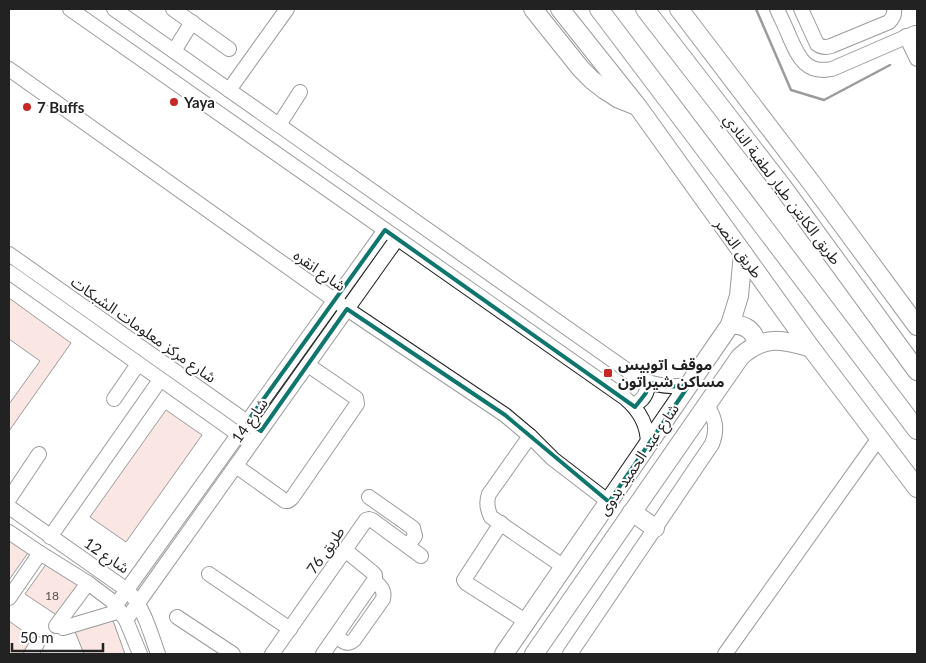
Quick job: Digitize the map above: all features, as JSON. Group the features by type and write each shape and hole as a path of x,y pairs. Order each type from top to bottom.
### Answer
{"main road":[{"path":"533,9 592,80 619,99 638,107"},
{"name":"طريق النصر","path":"560,9 638,107 811,348 917,488"},
{"path":"599,9 917,430"},
{"name":"طريق الكابتن طيار لطفية النادي","path":"645,9 782,186 917,371"},
{"name":"طريق الكابتن طيار لطفية النادي","path":"679,9 814,186 917,326"},
{"name":"شارع عبد الحميد بدوى","path":"504,654 730,325 739,296 743,253"},
{"path":"730,325 741,325 750,330 754,334 757,344 781,341 811,348"},
{"name":"شارع عبد الحميد بدوى","path":"534,654 740,357 757,344"},
{"path":"632,512 655,528"}],"street":[{"path":"70,9 617,392 633,405 642,417 647,430 648,445"},
{"path":"114,9 638,378 658,386 689,385"},
{"path":"173,9 230,49"},
{"path":"229,90 287,9"},
{"path":"777,9 798,58 811,68 817,70 832,69 912,35 917,59"},
{"path":"801,9 817,44 825,48 889,22 893,18 894,9"},
{"path":"174,51 192,22"},
{"name":"شارع انقره","path":"9,69 347,309 505,415 553,459 609,502"},
{"path":"279,125 300,92"},
{"name":"شارع 14","path":"121,612 127,590 385,230"},
{"name":"شارع 14","path":"121,612 138,604 397,238"},
{"name":"شارع مركز معلومات الشبكات","path":"9,254 260,432"},
{"name":"شارع مركز معلومات الشبكات","path":"9,272 252,444"},
{"path":"114,399 138,364"},
{"path":"236,466 283,500 288,501 292,498 358,404 356,398 308,365"},
{"path":"50,537 160,380"},
{"path":"633,405 637,404 644,397 648,388 648,382"},
{"path":"570,654 712,444 716,427 707,405"},
{"path":"530,436 489,494 487,502 489,512 491,517 564,567"},
{"path":"725,654 879,438"},
{"path":"9,499 39,454"},
{"path":"369,497 413,528 415,536 408,546"},
{"name":"شارع 12","path":"9,507 127,590 138,604 158,654"},
{"name":"طريق 76","path":"272,654 369,519 422,556"},
{"path":"501,523 464,580 526,622"},
{"path":"9,532 105,595 121,612 138,653"},
{"path":"323,654 375,581 372,572 345,550"},
{"path":"9,598 40,553"},
{"path":"209,574 290,629"},
{"path":"88,583 60,627 121,612"},
{"path":"177,617 232,654"}],"highlighted area":[{"path":"385,230 635,407 646,393 648,382 668,387 689,385 609,502 505,415 347,309 261,431 247,422"}],"building":[{"path":"9,298 71,343 9,431 9,404 40,361 9,339"},
{"path":"166,410 202,435 126,542 90,517"},
{"path":"9,540 28,553 9,580"},
{"path":"47,563 80,586 58,616 25,594"},
{"path":"111,615 125,654 84,654 74,629"},
{"path":"9,621 38,642 29,654 9,654"}],"wall":[{"path":"756,9 791,90 824,100 890,65"}],"place":[{"name":"Yaya","path":"174,102"},
{"name":"7 Buffs","path":"27,107"},
{"name":"موقف اتوبيس مساكن شيراتون","path":"608,373"}]}
